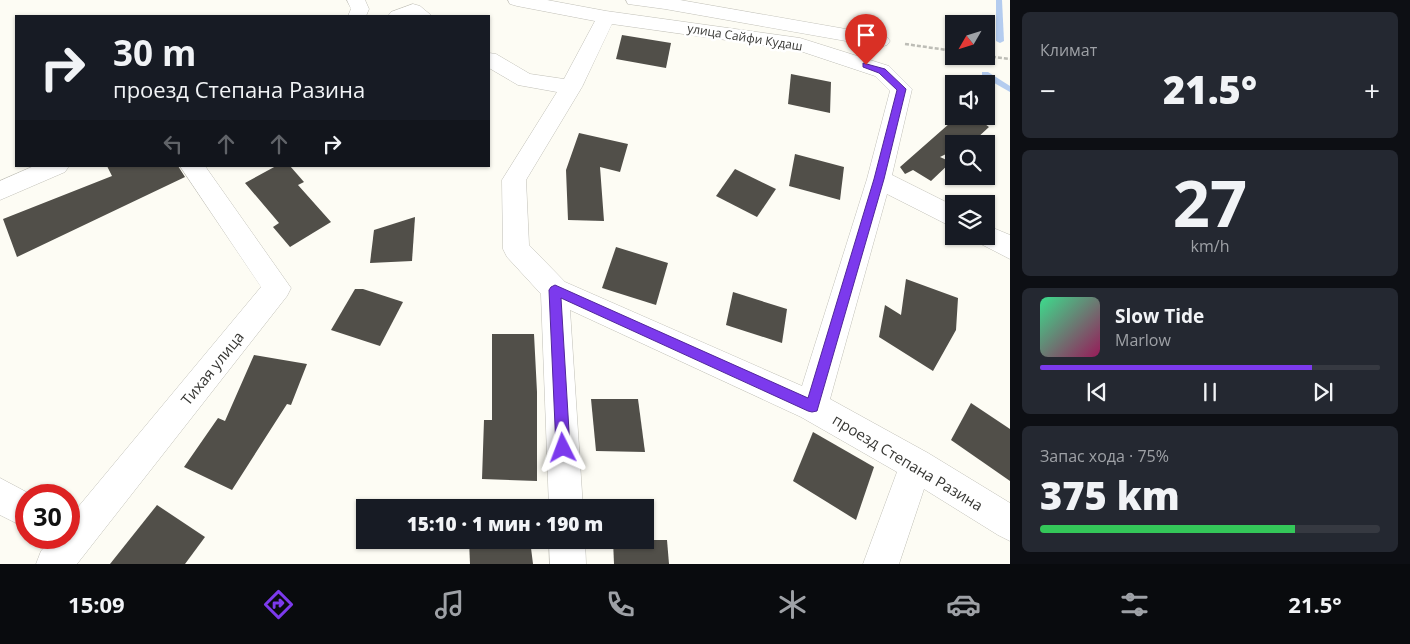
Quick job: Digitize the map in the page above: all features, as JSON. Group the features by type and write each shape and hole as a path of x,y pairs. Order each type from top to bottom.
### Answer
{"street":[{"path":"356,0 360,10 358,15"},
{"name":"улица Сайфи Кудаш","path":"516,0 606,17 800,44 882,71 901,89 879,179 812,406"},
{"path":"635,0 664,1 880,41"},
{"path":"490,61 525,80 571,87 606,17"},
{"name":"проезд Степана Разина","path":"571,87 514,180 516,249 555,290 812,406 916,465 1010,523"},
{"path":"0,191 55,167"},
{"name":"Тихая улица","path":"80,529 277,288 193,167"},
{"path":"879,179 945,213"},
{"path":"995,240 1010,248"},
{"path":"555,290 566,499"},
{"path":"882,564 916,465"},
{"path":"0,495 15,504"},
{"path":"567,549 568,564"}],"path":[{"path":"880,41 945,50"},
{"path":"995,57 1010,59"}],"building":[{"path":"622,35 671,43 666,68 616,59"},
{"path":"791,74 831,82 830,113 788,104"},
{"path":"948,125 986,125 989,127 980,135 945,135 945,154 940,157 945,159 945,168 931,181 913,170 905,174 900,167"},
{"path":"579,133 628,144 620,172 600,167 604,221 568,220 566,170"},
{"path":"795,154 844,167 840,200 789,186"},
{"path":"108,167 179,167 185,177 17,257 3,219 112,176"},
{"path":"274,167 291,167 304,182 298,185 331,222 290,247 273,227 279,223 245,183"},
{"path":"735,169 776,189 757,217 716,196"},
{"path":"415,217 412,261 370,263 374,230"},
{"path":"616,247 668,263 656,305 602,288"},
{"path":"906,279 958,298 956,330 933,371 879,337 885,305 901,315"},
{"path":"355,289 363,289 403,302 380,346 331,330"},
{"path":"733,292 787,309 782,343 726,325"},
{"path":"492,334 534,334 537,392 537,481 482,479 484,420 492,420"},
{"path":"254,355 307,364 291,405 287,404 232,490 184,467 218,418 225,421"},
{"path":"591,399 638,399 645,452 596,451"},
{"path":"971,403 1010,429 1010,481 951,440"},
{"path":"813,432 874,467 856,520 793,481"},
{"path":"157,505 205,537 185,564 110,564"},
{"path":"654,540 667,540 669,564 614,564 613,549 654,549"},
{"path":"469,549 531,549 533,564 470,564"}],"waterway":[{"path":"999,0 1000,41"},
{"path":"985,74 1010,89"}],"route":[{"path":"563,448 555,290 812,406 879,179 901,89 882,71 866,65"}]}
